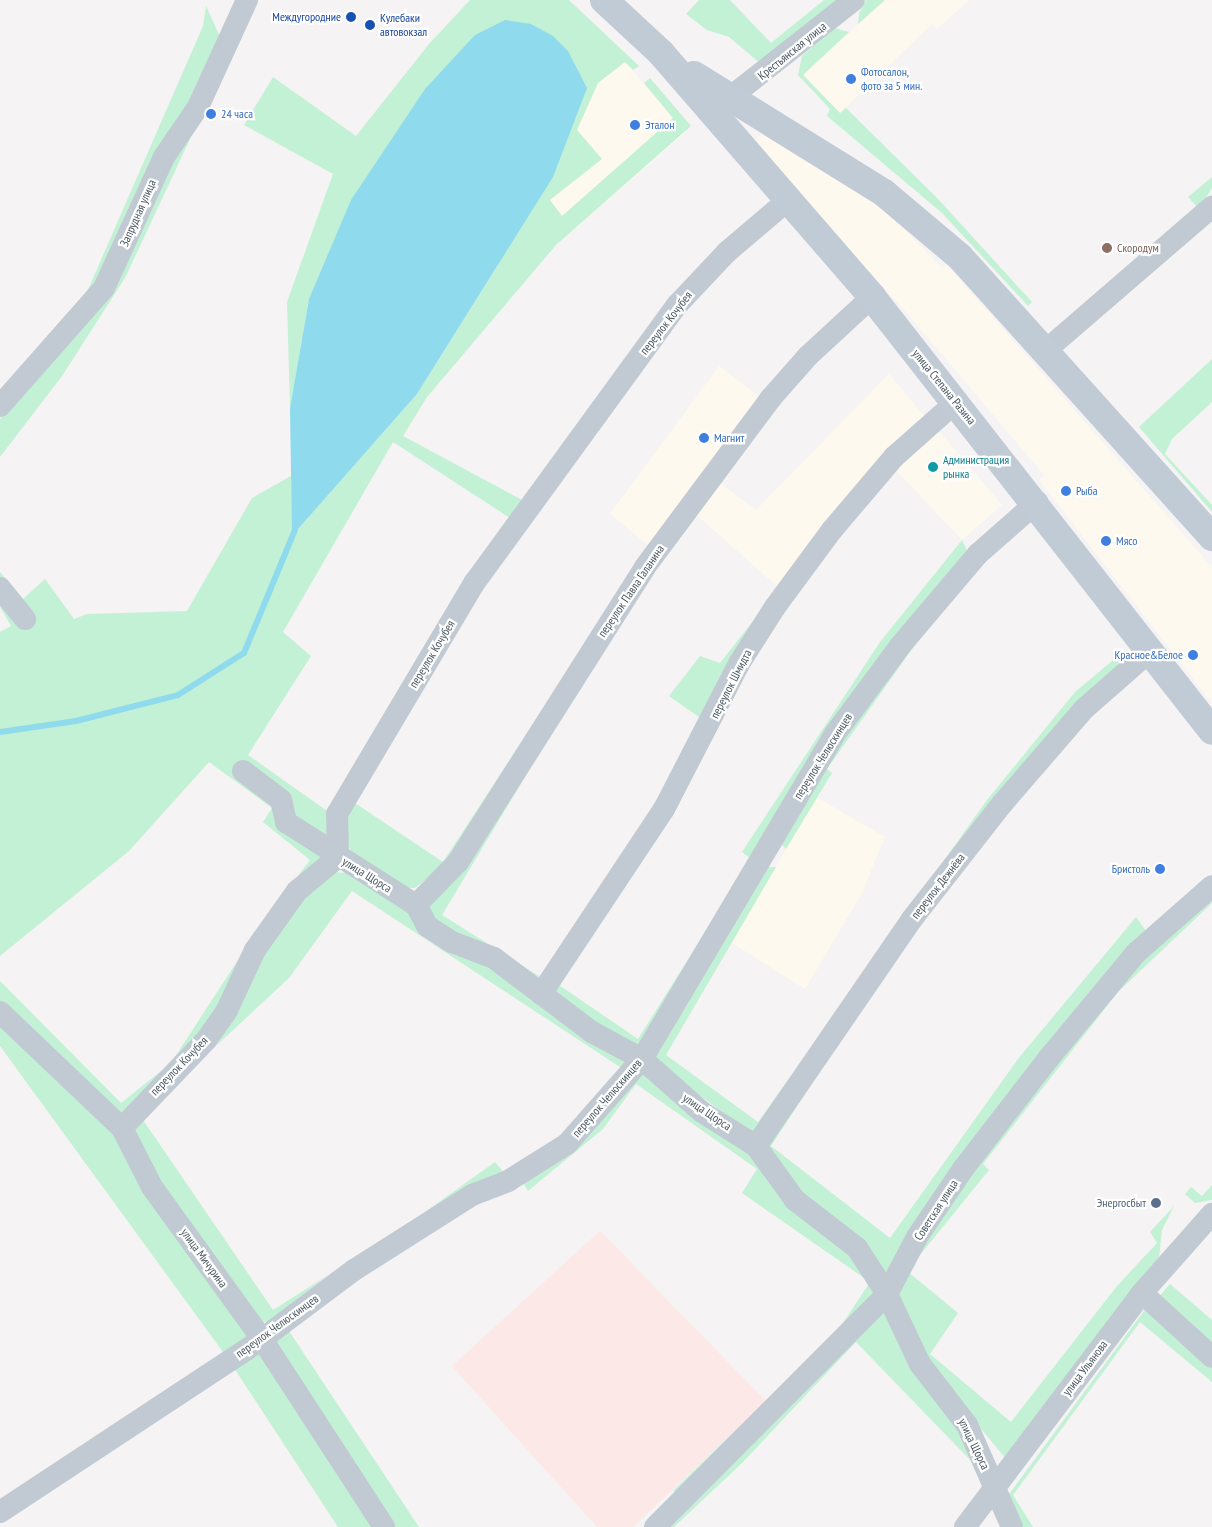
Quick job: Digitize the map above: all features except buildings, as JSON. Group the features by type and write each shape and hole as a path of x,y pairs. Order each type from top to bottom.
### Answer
{"main road":[{"name":"улица Степана Разина","path":"604,0 661,53 872,297 1036,502 1212,732"},
{"name":"улица Степана Разина","path":"661,53 728,99 884,193 960,257 1212,537"}],"street":[{"name":"Запрудная улица","path":"0,406 104,288 164,157 198,107 247,0"},
{"name":"Крестьянская улица","path":"728,99 854,0"},
{"name":"переулок Кочубея","path":"122,1128 207,1039 227,1010 256,950 297,890 338,857 337,814 475,582 678,304 727,252 788,200"},
{"path":"1045,351 1212,207"},
{"name":"переулок Павла Галанина","path":"416,905 458,862 645,567 765,406 808,356 872,297"},
{"name":"переулок Шмидта","path":"541,994 664,809 740,662 775,606 832,530 894,457 956,402"},
{"name":"переулок Челюскинцев","path":"0,1512 262,1339 354,1270 472,1194 508,1181 567,1144 642,1059 834,735 900,646 978,554 1036,502"},
{"path":"0,588 25,619"},
{"name":"переулок Дежнёва","path":"756,1146 912,919 1002,804 1084,709 1150,651"},
{"name":"улица Щорса","path":"244,771 281,800 286,822 338,857 416,905 427,926 452,942 494,958 592,1032 642,1059 702,1112 756,1146 795,1200 857,1248 888,1294 920,1364 967,1425 1012,1527"},
{"name":"Советская улица","path":"655,1527 888,1294 917,1237 963,1169 1048,1059 1136,953 1212,886"},
{"name":"улица Мичурина","path":"0,1012 122,1128 152,1187 262,1339 384,1527"},
{"name":"улица Ульянова","path":"965,1527 1142,1293 1212,1214"},
{"path":"1142,1293 1212,1357"}],"shaded area":[{"path":"885,0 969,0 937,29 932,24 840,113 803,74"},
{"path":"623,59 685,133 556,245 530,215 553,177 587,88"},
{"path":"764,132 879,203 942,268 947,265 1212,567 1212,703 1039,480 1044,475 900,305 751,144"},
{"path":"719,366 760,397 649,546 610,514"},
{"path":"889,374 927,419 779,588 694,513 717,481 756,510"},
{"path":"939,431 1002,505 962,540 896,470"},
{"path":"816,797 885,837 861,895 805,989 732,943"},
{"path":"600,1231 766,1401 633,1527 597,1527 452,1366"}],"green space":[{"path":"470,0 569,0 639,66 633,70 625,62 598,83 577,130 602,159 550,200 562,216 673,118 644,83 650,78 691,126 556,245 427,397 403,436 522,500 510,518 393,442 283,632 311,656 248,755 330,813 332,845 276,804 326,859 294,881 310,860 263,822 272,808 209,762 129,851 0,956 0,632 11,626 0,607 0,572 23,599 45,579 74,619 87,614 187,611 252,498 291,476 293,535 417,394 498,265 309,299 290,408 287,302 333,174 244,125 273,77 356,136 429,44"},
{"path":"699,0 730,0 771,43 824,0 842,0 761,64 729,37 707,30 686,14"},
{"path":"866,0 885,0 858,24 859,13"},
{"path":"206,6 221,39 99,284 87,292 203,26"},
{"path":"834,28 849,32 803,75 840,113 846,108 939,200 1032,302 1028,306 942,213 827,116 830,109 798,75 802,56"},
{"path":"205,107 125,278 62,376 0,457 0,419 111,291 170,161"},
{"path":"1212,177 1212,188 1199,209 1188,197"},
{"path":"1212,359 1212,402 1172,439 1165,454 1212,505 1212,512 1139,427"},
{"path":"962,540 969,554 892,643 638,1051 550,992 556,983 638,1039 751,859 742,852 880,642"},
{"path":"649,546 453,858 415,888 399,888 358,861 348,846 345,820 352,801 443,862"},
{"path":"779,588 706,722 669,696 700,656 720,663"},
{"path":"623,614 442,915 542,978 540,987 455,939 424,906"},
{"path":"922,635 827,769 832,773 786,849 780,843 841,738"},
{"path":"1118,656 1126,666 1078,706 757,1138 650,1058 765,867 776,867 666,1055 758,1122 987,800 1075,692"},
{"path":"333,872 348,873 491,963 627,1063 620,1067 352,891 289,978 217,1045 263,954 305,897"},
{"path":"1212,892 1212,903 1118,992 983,1164 989,1170 907,1271 958,1313 930,1354 1011,1422 1117,1286 1157,1243 1150,1232 1174,1206 1162,1230 1159,1258 1006,1459 925,1361 895,1296 921,1240 1137,959"},
{"path":"1136,917 1146,931 888,1276 800,1196 763,1147 912,930 771,1146 890,1238 1018,1059"},
{"path":"249,943 222,1006 200,1037 122,1116 0,1001 0,981 121,1103 171,1063"},
{"path":"0,1020 116,1135 251,1335 223,1352 0,1046"},
{"path":"643,1067 743,1144 852,1253 880,1296 681,1493 673,1491 839,1329 870,1282 742,1193 757,1169 636,1084 603,1129 528,1191 523,1183"},
{"path":"141,1117 273,1310 328,1275 268,1322 258,1321 158,1184 134,1132"},
{"path":"495,1162 505,1174 404,1227"},
{"path":"1212,1185 1212,1200 1195,1203 1185,1194 1191,1187 1202,1196"},
{"path":"1170,1284 1212,1320 1212,1350 1157,1299"},
{"path":"1149,1304 1212,1363 1212,1382 1140,1322 1013,1495 1033,1527 1019,1527 1004,1501"},
{"path":"881,1308 964,1429 974,1464 856,1342 742,1463 674,1527 662,1527"},
{"path":"287,1328 419,1527 390,1527 273,1345"},
{"path":"258,1348 378,1527 338,1527 234,1368"}],"water":[{"path":"505,20 531,24 553,36 568,51 587,88 553,177 417,394 292,536 290,408 309,299 351,200 425,89 475,35"}],"waterway":[{"path":"0,732 76,721 178,695 244,653 295,530"}],"place":[{"name":"Междугородние","path":"351,17"},
{"name":"Кулебаки автовокзал","path":"370,25"},
{"name":"Фотосалон, фото за 5 мин.","path":"851,79"},
{"name":"24 часа","path":"211,114"},
{"name":"Эталон","path":"635,125"},
{"name":"Скородум","path":"1107,248"},
{"name":"Магнит","path":"704,438"},
{"name":"Администрация рынка","path":"933,467"},
{"name":"Рыба","path":"1066,491"},
{"name":"Мясо","path":"1106,541"},
{"name":"Красное&Белое","path":"1193,655"},
{"name":"Бристоль","path":"1160,869"},
{"name":"Энергосбыт","path":"1156,1203"}]}
